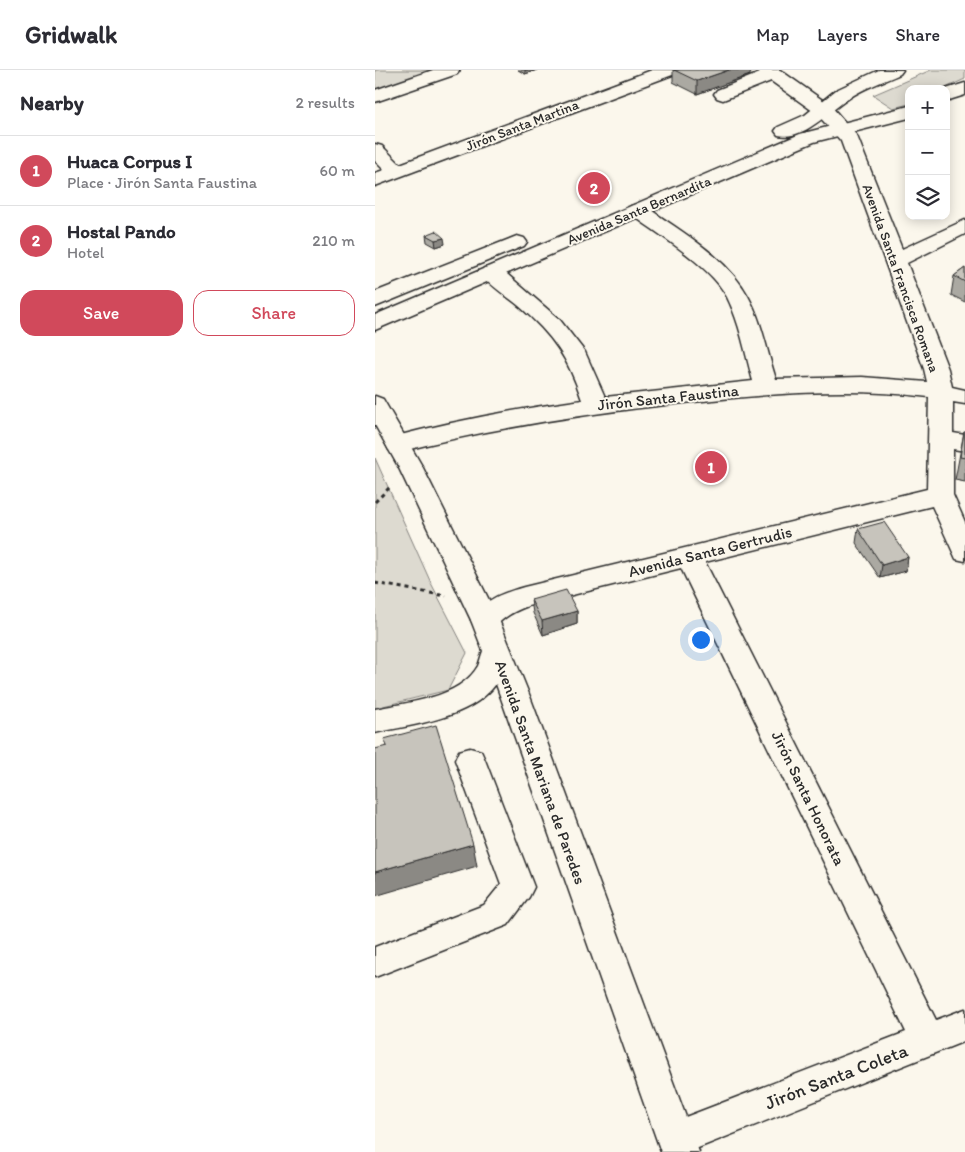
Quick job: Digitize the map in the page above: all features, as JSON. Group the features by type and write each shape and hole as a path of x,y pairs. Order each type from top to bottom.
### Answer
{"street":[{"path":"375,96 451,70"},
{"name":"Jirón Santa Martina","path":"375,180 669,70"},
{"name":"Avenida Santa Bernardita","path":"375,300 795,128 812,119 842,94 894,70"},
{"path":"723,94 770,72"},
{"name":"Avenida Santa Francisca Romana","path":"770,72 824,110 850,140 936,369 941,391 940,494 965,552"},
{"path":"950,94 965,88"},
{"name":"Avenida Santa Bernardita","path":"375,323 807,138 905,113"},
{"path":"375,150 397,172"},
{"path":"638,210 718,272 736,294 745,314 766,387"},
{"path":"896,260 965,226"},
{"path":"492,273 555,328 569,345 582,368 596,405"},
{"name":"Jirón Santa Faustina","path":"398,444 450,430 527,415 596,405 766,387 843,382 895,385 941,391 965,397"},
{"name":"Avenida Santa Mariana de Paredes","path":"375,404 398,444 480,610 497,651 677,1145"},
{"path":"940,439 965,443"},
{"name":"Avenida Santa Gertrudis","path":"480,610 494,610 506,602 940,494"},
{"name":"Jirón Santa Honorata","path":"689,557 928,1040"},
{"path":"375,720 434,706 471,692 491,672 497,651"},
{"path":"375,962 496,915 518,887 470,760"},
{"name":"Jirón Santa Coleta","path":"677,1145 708,1126 965,1025"}],"path":[{"path":"375,583 480,610"}],"shaded area":[{"path":"375,70 438,70 375,92"},
{"path":"931,70 965,70 965,79 950,86 905,85 905,105 893,108 873,95"},
{"path":"375,458 431,583 467,653 448,690 375,708"}],"building":[{"path":"674,70 729,70 697,81"},
{"path":"436,231 444,238 435,240 426,235"},
{"path":"965,268 965,282 954,276"},
{"path":"965,432 965,458 960,457"},
{"path":"884,522 908,557 882,565 858,529"},
{"path":"566,590 577,611 542,621 531,600"},
{"path":"436,725 473,844 375,872 375,749 387,746 384,739"}],"place":[{"name":"Hostal Pando","path":"594,188"},
{"name":"Huaca Corpus I","path":"711,467"}]}
